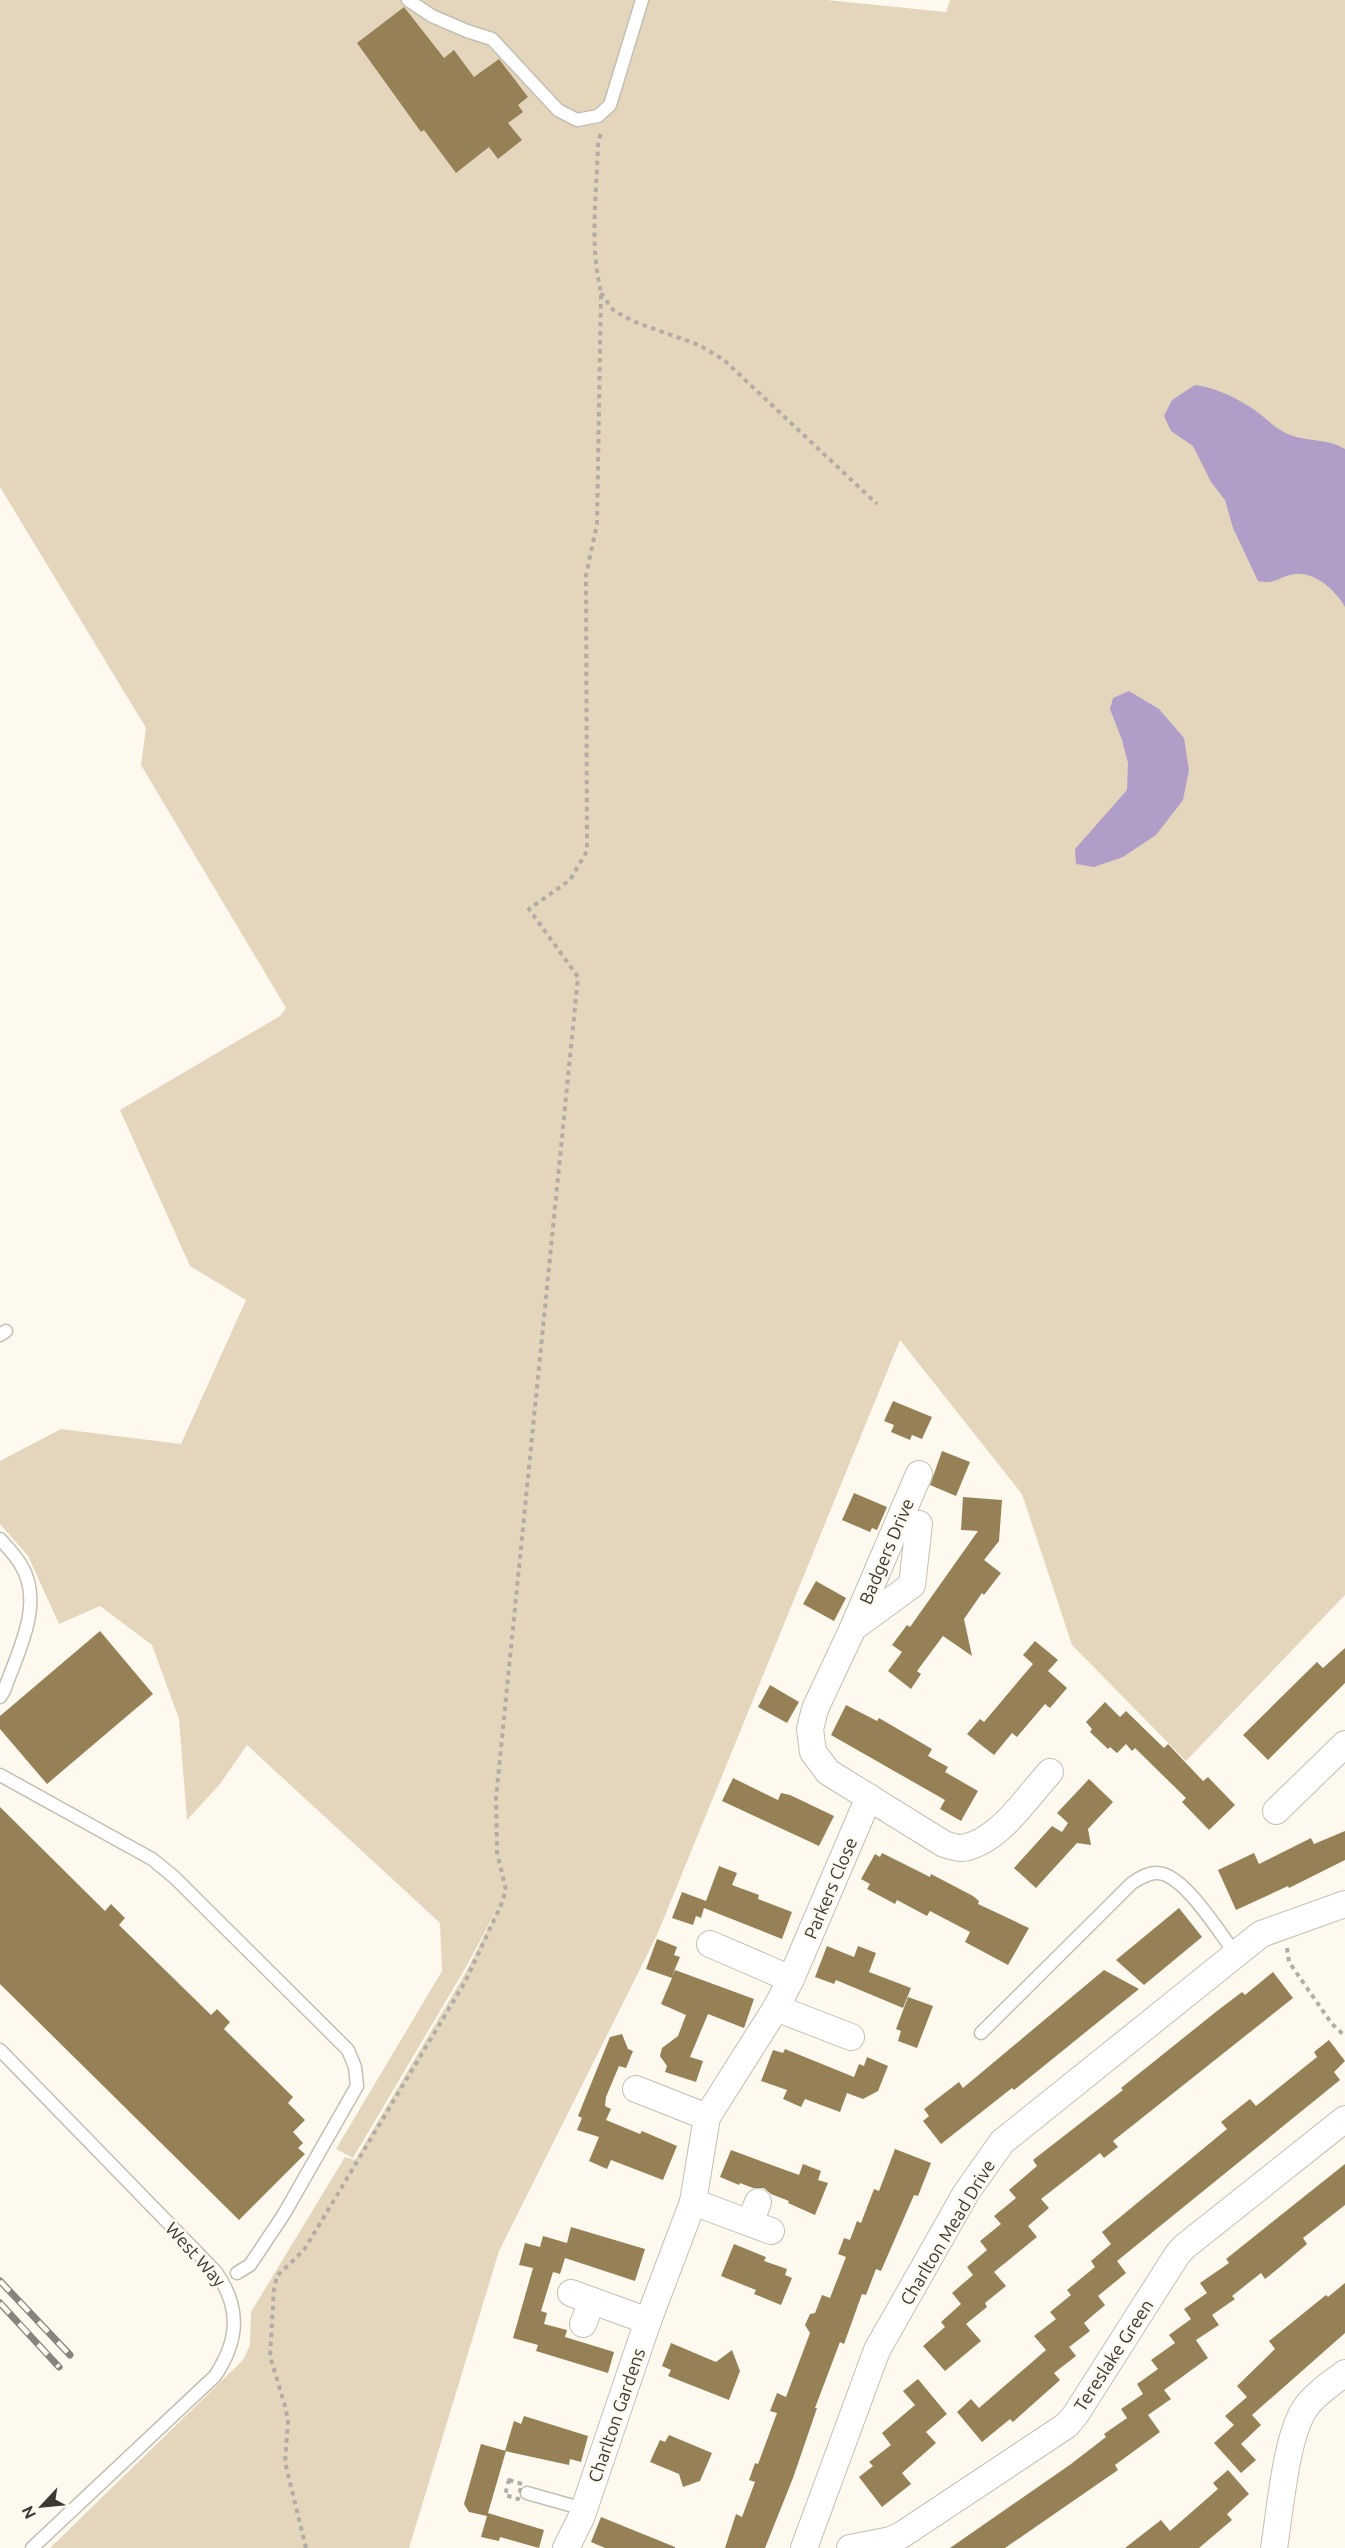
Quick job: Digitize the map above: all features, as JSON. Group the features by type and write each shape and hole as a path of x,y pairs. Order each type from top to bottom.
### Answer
{"street":[{"name":"Badgers Drive","path":"853,1628 919,1474"},
{"path":"919,1524 912,1585 853,1628 815,1709 810,1729 813,1752 828,1772 944,1844 960,1848 979,1843 996,1832 1050,1772"},
{"path":"1276,1811 1345,1744"},
{"name":"Parkers Close","path":"791,1979 869,1797"},
{"name":"Charlton Mead Drive","path":"804,2548 877,2350 966,2193 1002,2142 1261,1934 1345,1904"},
{"path":"710,1944 791,1979"},
{"name":"Charlton Gardens","path":"566,2548 584,2509 648,2321 693,2202 707,2117 776,2008 791,1979"},
{"path":"776,2008 851,2037"},
{"path":"648,2089 707,2117"},
{"name":"Tereslake Green","path":"850,2548 891,2540 903,2534 1067,2425 1177,2255 1345,2119"},
{"path":"693,2202 759,2219"},
{"path":"582,2306 648,2321"},
{"path":"1274,2548 1291,2443 1297,2423 1306,2406 1345,2373"}],"lane":[{"path":"408,0 432,16 492,39 558,110 577,120 598,116 610,105 642,0"},
{"path":"0,1539 21,1564 30,1585 30,1613 0,1697"},
{"path":"0,1775 152,1859 174,1877 348,2050 355,2067 357,2086 284,2214 250,2265 237,2273"},
{"path":"981,2033 1132,1883 1145,1875 1157,1872 1173,1876 1236,1954"},
{"name":"West Way","path":"0,2050 216,2271 228,2289 235,2326 226,2360 214,2376 32,2548"},
{"path":"527,2493 584,2509"}],"path":[{"path":"306,2548 285,2462 288,2421 270,2356 274,2289 277,2276 304,2250 465,1982 506,1890 497,1852 496,1798 578,977 529,909 570,880 587,851 586,575 597,524 601,292 594,264 594,236 598,142 610,105"},
{"path":"601,292 614,311 635,322 699,345 724,360 877,504"},
{"path":"1284,1924 1288,1962 1332,2024 1345,2036"}],"shaded area":[{"path":"0,0 827,0 946,12 950,0 1345,0 1345,1595 1186,1761 1072,1645 1022,1494 900,1340 657,1935 499,2251 409,2548 50,2548 243,2360 250,2345 251,2312 345,2157 355,2160 466,1972 502,1900 466,1967 353,2158 336,2149 442,1971 440,1923 247,1745 220,1784 187,1820 179,1719 152,1645 100,1606 59,1624 28,1556 0,1524 0,1461 61,1429 181,1444 246,1300 190,1266 120,1110 280,1016 286,1008 141,765 146,728 0,487"},
{"path":"1195,385 1211,388 1235,398 1289,435 1338,445 1345,449 1345,607 1331,589 1310,576 1295,574 1273,581 1258,581 1233,528 1225,500 1211,482 1193,446 1171,431 1164,416 1172,400"},
{"path":"1129,691 1159,709 1184,738 1189,770 1183,800 1156,835 1123,857 1094,867 1076,864 1075,849 1127,790 1128,763 1110,709 1113,698"}],"building":[{"path":"404,7 444,58 454,50 474,77 499,59 528,97 518,105 523,112 508,123 522,140 498,159 489,147 456,173 424,130 421,132 357,43"},
{"path":"893,1401 932,1417 922,1439 912,1435 910,1440 891,1432 894,1425 884,1421"},
{"path":"942,1451 970,1462 956,1496 930,1485"},
{"path":"854,1493 887,1507 877,1530 872,1528 870,1532 842,1520"},
{"path":"963,1497 1002,1500 999,1541 984,1560 1001,1573 984,1595 982,1593 964,1619 972,1656 943,1636 917,1671 921,1674 911,1689 888,1671 902,1652 892,1645 907,1625 910,1627 978,1531 961,1530"},
{"path":"816,1581 846,1598 834,1621 803,1604"},
{"path":"100,1631 153,1694 47,1784 0,1729 0,1716"},
{"path":"1035,1641 1058,1660 1048,1671 1067,1688 1050,1708 1045,1704 1017,1737 1012,1733 994,1755 967,1734 980,1719 984,1722 1033,1664 1023,1655"},
{"path":"1345,1648 1345,1683 1268,1760 1243,1735 1317,1662 1323,1668"},
{"path":"770,1685 799,1702 787,1723 758,1707"},
{"path":"1105,1702 1120,1717 1126,1711 1164,1748 1168,1744 1203,1781 1208,1777 1235,1805 1209,1830 1182,1802 1186,1798 1135,1748 1132,1751 1126,1744 1117,1753 1110,1747 1108,1749 1090,1732 1092,1729 1086,1722"},
{"path":"846,1705 877,1721 879,1718 932,1749 928,1756 948,1767 945,1772 978,1791 961,1821 940,1809 945,1800 831,1735"},
{"path":"733,1778 778,1800 781,1793 790,1795 834,1816 819,1846 722,1801"},
{"path":"1089,1779 1113,1802 1088,1829 1091,1845 1077,1843 1036,1888 1014,1868 1052,1826 1062,1832 1068,1823 1057,1813"},
{"path":"0,1807 105,1911 111,1904 125,1918 119,1925 211,2015 217,2009 230,2022 224,2029 293,2097 288,2103 305,2120 293,2132 303,2143 298,2148 305,2154 239,2220 0,1984"},
{"path":"1345,1831 1345,1860 1289,1888 1288,1886 1236,1910 1218,1870 1254,1853 1259,1864 1311,1838 1314,1844"},
{"path":"882,1853 930,1877 931,1874 973,1896 979,1901 978,1904 1029,1928 1008,1965 965,1942 970,1932 930,1911 927,1916 897,1900 895,1904 867,1889 870,1884 861,1879 875,1854 880,1857"},
{"path":"719,1866 737,1873 732,1885 759,1895 758,1899 792,1912 782,1939 704,1908 701,1918 696,1916 693,1925 672,1918 682,1892 706,1901"},
{"path":"1179,1908 1202,1937 1144,1985 1116,1960"},
{"path":"657,1939 677,1947 674,1955 680,1957 672,1976 675,1970 754,1999 744,2028 708,2014 690,2057 703,2061 696,2082 665,2072 667,2066 660,2056 662,2048 678,2036 686,2015 661,2004 672,1978 646,1969"},
{"path":"827,1946 854,1957 858,1946 876,1953 869,1972 911,1988 903,2008 836,1980 834,1984 815,1977"},
{"path":"1104,1970 1139,1989 1014,2090 1012,2088 941,2144 923,2121 929,2116 924,2109 959,2082 963,2088"},
{"path":"1273,1972 1293,1998 1113,2141 1118,2147 1104,2158 1100,2153 1041,2199 1049,2208 1028,2226 1037,2237 994,2272 1006,2286 985,2303 987,2307 966,2324 981,2341 945,2371 923,2346 945,2327 941,2322 961,2304 952,2293 973,2275 967,2267 987,2250 980,2241 1001,2224 994,2216 1016,2198 1009,2190 1037,2166 1033,2160 1123,2090 1121,2088 1217,2011 1242,1992 1245,1995"},
{"path":"908,1997 933,2006 917,2048 898,2041 901,2031 896,2029"},
{"path":"622,2034 628,2049 633,2051 626,2068 619,2066 606,2097 605,2106 611,2109 606,2120 640,2134 642,2131 677,2146 663,2180 611,2160 607,2169 589,2161 599,2137 577,2130 582,2118 578,2116 610,2037"},
{"path":"1329,2040 1345,2061 1334,2072 1340,2080 1117,2261 1126,2273 1098,2296 1105,2305 1084,2323 1090,2331 1069,2347 1076,2356 1054,2373 1060,2380 1013,2422 1010,2419 982,2442 957,2412 971,2399 979,2408 1046,2350 1034,2336 1056,2319 1050,2312 1071,2295 1067,2290 1095,2267 1091,2261 1111,2244 1102,2232 1227,2129 1221,2122 1250,2099 1256,2106 1317,2057 1314,2052"},
{"path":"785,2049 854,2077 859,2064 864,2066 867,2057 888,2066 878,2091 863,2099 847,2093 840,2112 805,2099 801,2107 783,2099 787,2090 761,2081 773,2050 783,2053"},
{"path":"895,2149 931,2163 918,2196 914,2195 881,2271 876,2269 866,2295 862,2294 844,2344 840,2342 815,2408 817,2408 793,2478 765,2548 725,2548 736,2514 742,2517 755,2482 749,2480 755,2463 758,2464 777,2413 770,2411 777,2393 786,2397 810,2333 805,2325 810,2314 815,2313 822,2295 830,2298 846,2257 838,2254 844,2238 850,2240 857,2221 861,2223 874,2189 879,2191"},
{"path":"731,2150 799,2175 803,2164 821,2171 818,2180 828,2183 815,2215 771,2194 764,2188 753,2188 740,2183 739,2185 720,2177"},
{"path":"1345,2164 1345,2205 1303,2238 1307,2244 1280,2267 1265,2279 1261,2273 1232,2296 1235,2299 1212,2315 1219,2325 1196,2340 1208,2358 1164,2390 1171,2399 1148,2415 1160,2432 1115,2465 1118,2470 1005,2548 950,2548 1071,2464 1106,2437 1104,2434 1127,2418 1121,2409 1143,2394 1137,2384 1158,2369 1151,2360 1175,2343 1169,2335 1191,2319 1184,2309 1207,2293 1200,2283 1229,2263 1226,2259"},
{"path":"571,2227 645,2249 635,2281 565,2258 560,2274 553,2272 541,2311 547,2313 544,2324 567,2330 565,2337 614,2352 608,2373 536,2351 538,2345 513,2338 533,2268 519,2265 525,2243 540,2247 543,2236 567,2243"},
{"path":"734,2244 766,2257 764,2261 787,2269 785,2275 792,2278 781,2305 754,2294 756,2290 721,2276"},
{"path":"1345,2283 1345,2333 1252,2415 1261,2425 1241,2444 1256,2460 1241,2473 1214,2443 1234,2425 1225,2416 1247,2397 1237,2386 1275,2349 1269,2341 1326,2295 1328,2297"},
{"path":"671,2343 716,2362 732,2350 740,2371 729,2400 668,2376 671,2370 662,2366"},
{"path":"918,2379 947,2414 926,2432 936,2443 902,2473 911,2484 882,2507 859,2477 873,2466 869,2462 891,2445 882,2433 915,2405 903,2391"},
{"path":"524,2416 588,2436 581,2462 570,2459 569,2465 505,2451 514,2421 521,2424"},
{"path":"669,2435 712,2453 700,2481 683,2487 679,2474 650,2462 660,2440 665,2442"},
{"path":"481,2444 506,2451 488,2513 544,2530 539,2548 500,2537 499,2541 481,2537 487,2516 469,2512 464,2504"},
{"path":"1228,2470 1249,2494 1227,2514 1232,2520 1199,2548 1125,2548 1161,2520 1170,2531 1218,2489 1213,2483"},
{"path":"601,2517 675,2548 605,2548 591,2542"}],"railway":[{"path":"0,2281 70,2355"},
{"path":"0,2303 59,2367"}]}
